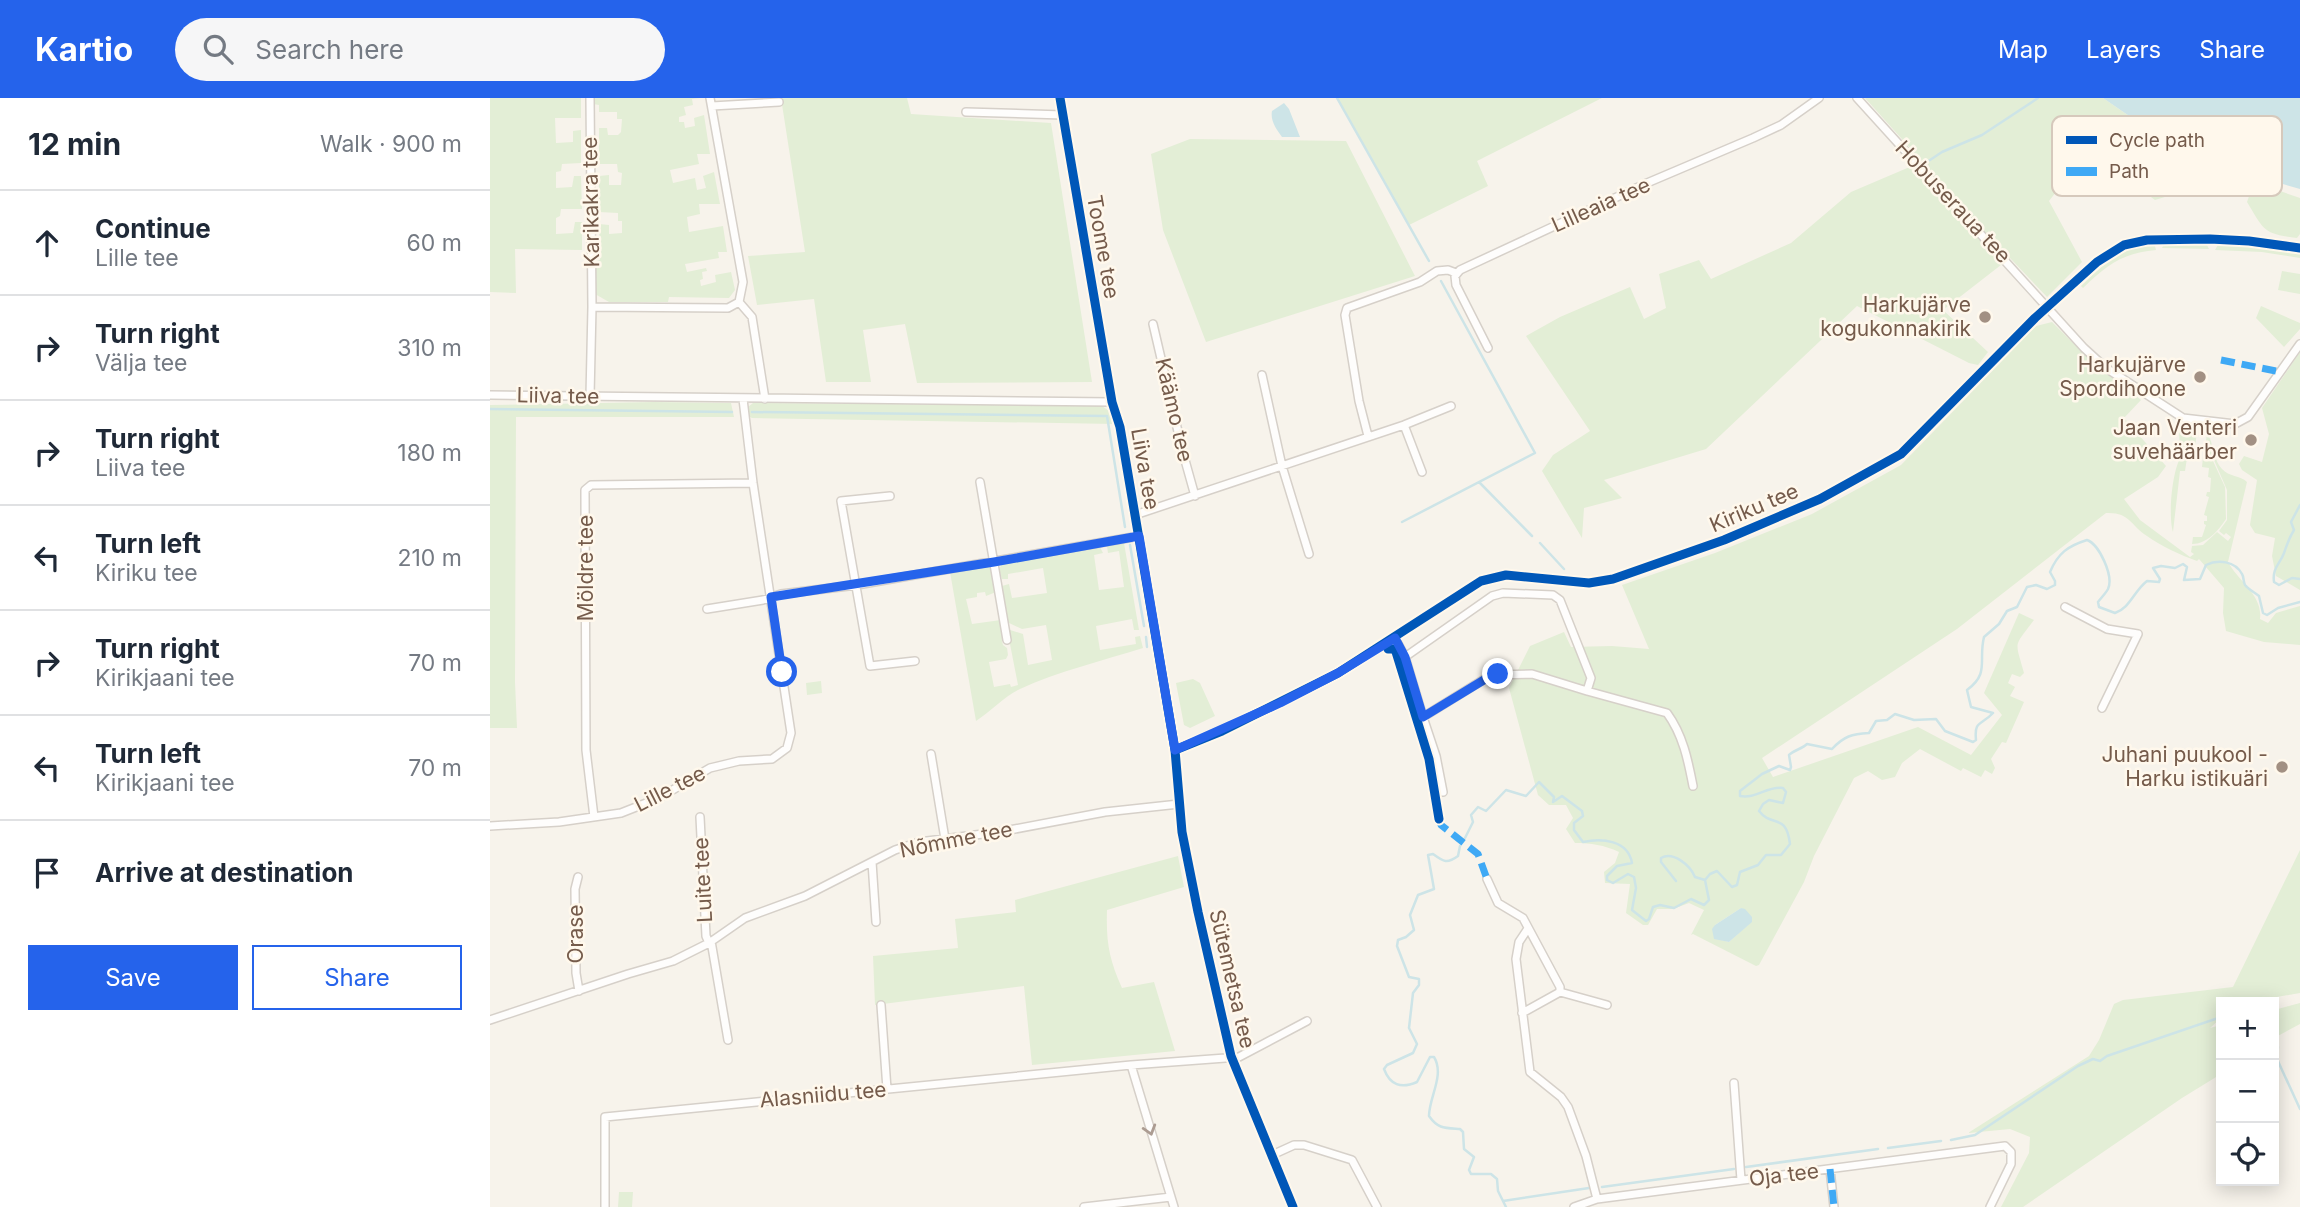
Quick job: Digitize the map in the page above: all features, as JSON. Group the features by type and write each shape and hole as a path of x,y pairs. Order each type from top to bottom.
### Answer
{"street":[{"name":"Karikakra tee","path":"590,98 590,396"},
{"name":"Toome tee","path":"1060,98 1112,402"},
{"name":"Lilleaia tee","path":"1368,436 1359,401 1345,315 1347,307 1419,282 1442,270 1457,273 1471,264 1647,183 1781,125 1819,98"},
{"name":"Hobuseraua tee","path":"1857,98 2095,359 2176,415 2235,424 2248,417 2300,344"},
{"path":"739,302 743,282 711,102 779,102"},
{"path":"966,112 1063,115"},
{"name":"Kiriku tee","path":"1175,750 1280,703 1338,673 1481,581 1506,575 1589,583 1613,579 1724,540 1811,503 1900,454 2047,307 2114,250 2135,242 2210,239 2300,248"},
{"path":"1457,273 1456,285 1488,348"},
{"path":"592,307 727,308 739,302"},
{"path":"739,302 752,317 765,399"},
{"name":"Käämo tee","path":"1153,324 1195,496"},
{"path":"1262,375 1282,466 1309,554"},
{"name":"Liiva tee","path":"490,395 1112,402 1121,427 1175,750"},
{"name":"Lille tee","path":"490,826 559,822 637,808 710,768 739,761 772,759 787,748 791,733 753,483 743,398"},
{"path":"1135,515 1404,425 1451,406"},
{"path":"1404,425 1422,472"},
{"path":"980,482 1007,640"},
{"name":"Möldre tee","path":"594,817 586,750 585,490 592,485 753,483"},
{"path":"890,496 841,502 870,666 915,662"},
{"path":"707,609 781,594 857,585 1139,536"},
{"path":"1405,657 1492,596 1503,593 1553,595 1560,600 1591,678 1587,691"},
{"path":"2065,607 2107,629 2138,634 2102,708"},
{"path":"1395,638 1405,657 1436,757 1443,792"},
{"path":"1423,717 1492,675 1532,674 1667,713 1675,723 1686,750 1693,786"},
{"name":"Sütemetsa tee","path":"1175,750 1186,858 1231,1056 1293,1207"},
{"path":"931,754 945,839"},
{"name":"Nõmme tee","path":"490,1020 673,961 710,942 746,918 805,896 895,850 919,842 1105,812 1179,804"},
{"name":"Luite tee","path":"700,817 706,936 710,942"},
{"path":"872,862 876,922"},
{"name":"Orase","path":"578,877 575,889 575,945 579,991"},
{"path":"1487,879 1498,903 1522,918 1560,987 1560,992"},
{"path":"1527,930 1519,942 1516,959 1530,1072 1561,1097 1568,1107 1586,1156 1597,1199"},
{"path":"710,942 728,1040"},
{"path":"1522,1013 1560,992 1607,1005"},
{"path":"881,1005 887,1089"},
{"name":"Alasniidu tee","path":"605,1207 605,1117 1131,1065 1239,1057 1307,1021"},
{"path":"1131,1065 1174,1207"},
{"path":"1734,1083 1741,1180"},
{"path":"1272,1155 1294,1145 1304,1144 1352,1160 1377,1207"},
{"name":"Oja tee","path":"1574,1207 1597,1199 2005,1146 2011,1152 2011,1164 1990,1207"},
{"path":"1830,1169 1834,1207"},
{"path":"1084,1207 1171,1197"}],"green space":[{"path":"490,98 581,98 581,118 555,118 556,143 573,142 573,131 581,130 581,163 562,164 561,171 556,172 556,188 572,187 574,176 581,176 582,209 561,209 560,216 556,218 556,234 573,233 575,222 582,222 582,250 515,249 516,293 490,292"},
{"path":"593,98 701,98 692,99 693,105 684,107 686,115 679,117 679,122 684,122 685,128 695,126 694,118 704,115 710,154 697,154 699,164 670,170 673,183 695,178 697,190 706,188 703,176 714,172 720,204 699,204 700,214 687,217 689,232 723,226 727,252 718,252 719,258 685,264 687,272 706,268 707,271 702,272 701,286 716,282 715,275 731,272 735,290 729,298 669,297 668,302 609,302 595,294 595,262 600,260 599,224 609,225 609,234 622,233 622,221 618,221 618,213 599,212 599,176 609,175 609,185 621,185 622,173 618,172 617,164 599,164 599,128 607,128 608,135 618,135 621,132 622,119 617,119 617,112 599,112 599,105 593,104"},
{"path":"781,98 907,98 911,114 1051,123 1092,382 917,383 905,324 863,330 871,382 826,382 814,299 757,305 748,256 805,252"},
{"path":"1337,98 1602,98 1477,161 1488,186 1409,225"},
{"path":"1865,98 2103,98 2129,116 2052,116 2053,196 2049,201 2082,262 2047,297 2010,258 1943,310 1988,352 1978,365 1969,363 1857,306 1706,449 1604,480 1622,498 1584,508 1582,538 1542,471 1553,455 1590,431 1526,336 1560,317 1630,287 1644,319 1666,308 1659,274 1699,260 1711,279 1791,243 1851,192 1912,166 1919,158"},
{"path":"1190,139 1346,141 1415,276 1206,342 1163,230 1151,154"},
{"path":"2282,192 2300,198 2300,234 2297,238 2277,235 2266,229 2247,202 2249,196 2282,196"},
{"path":"2150,196 2168,196 2155,200"},
{"path":"2201,243 2209,249 2162,248 2164,244"},
{"path":"2219,243 2300,253 2300,258 2262,252 2215,250"},
{"path":"2155,246 2156,250 2124,257 2083,288 2081,286 2105,264 2123,253"},
{"path":"2282,271 2300,274 2300,294 2278,290"},
{"path":"2261,306 2300,323 2300,329 2284,347 2256,318"},
{"path":"2052,322 2086,356 2141,400 2124,418 2166,466 2158,477 2124,499 2140,520 2190,557 2194,554 2191,552 2192,546 2203,545 2217,532 2228,541 2231,537 2219,531 2227,520 2227,490 2214,460 2204,456 2207,433 2222,469 2247,482 2228,562 2254,595 2260,610 2260,619 2268,623 2276,613 2300,606 2300,645 2264,642 2226,631 2223,613 2224,588 2199,559 2191,559 2158,543 2125,517 2106,513 1957,629 1762,758 1773,777 1918,727 1971,755 2002,715 1984,693 2019,613 2034,620 2018,645 2024,673 2020,677 2012,674 2008,683 2015,687 2010,696 2024,702 2006,743 2002,742 1991,759 1995,768 1992,774 1985,770 1981,777 1963,768 1961,771 1920,749 1902,763 1895,777 1882,780 1868,771 1854,778 1814,856 1804,882 1759,965 1756,966 1691,935 1704,910 1689,903 1673,909 1657,909 1648,925 1643,925 1626,913 1630,884 1605,883 1604,872 1615,863 1619,852 1597,845 1575,843 1566,829 1573,818 1566,805 1549,805 1538,795 1509,688 1530,646 1564,632 1571,647 1649,649 1622,585 1715,553 1812,514 1901,465 2036,326","holes":["1741,908 1750,916 1751,922 1729,942 1714,938 1715,925"]},
{"path":"2300,352 2300,590 2276,576 2272,556 2275,538 2255,533 2250,525 2257,480 2242,470 2239,464 2244,456 2262,462 2269,434 2262,408"},
{"path":"731,403 734,417 516,417 517,728 490,728 490,405"},
{"path":"753,403 1102,406 1112,413 1115,424 752,418 748,416 748,407"},
{"path":"2179,430 2197,432 2194,455 2180,453"},
{"path":"2181,457 2187,458 2185,471 2180,471 2173,532 2172,493 2175,472"},
{"path":"2203,457 2213,461 2225,487 2226,519 2207,539 2192,544 2193,537 2202,537 2206,525 2204,521 2207,521 2207,516 2204,515 2211,478 2208,477 2209,468 2202,467"},
{"path":"1124,543 1139,630 1134,630 1132,619 1096,626 1100,650 1136,644 1135,637 1140,636 1143,648 1020,689 976,721 950,572 988,565 992,567 996,592 986,596 985,592 977,593 977,597 966,599 972,624 1001,620 1005,640 1002,641 1008,655 1006,659 989,662 994,687 1010,684 1011,687 1018,685 1009,639 1010,630 1023,634 1028,665 1052,660 1046,625 1022,629 1007,622 1002,586 1009,584 1012,598 1047,593 1043,568 1008,574 1008,579 1002,579 999,569 1002,564 1100,547 1103,553 1094,555 1099,590 1124,587 1119,551 1108,553 1107,546"},
{"path":"1193,679 1200,683 1215,716 1190,728 1184,725 1176,683"},
{"path":"821,681 822,693 807,695 806,683"},
{"path":"2300,850 2300,993 2277,997 2216,997 2216,1023 2210,1028 2216,1026 2216,1077 2023,1207 2001,1207 2029,1153 2030,1137 2010,1129 1968,1133 2089,1056 2114,1004 2123,1000 2233,987"},
{"path":"1178,856 1184,887 1107,910 1109,950 1122,988 1154,982 1175,1051 1032,1065 1024,986 875,1005 873,956 958,948 955,919 1016,912 1015,900"},
{"path":"2300,1003 2300,1024 2279,1035 2279,1009"},
{"path":"619,1192 633,1192 632,1207 618,1207"}],"water":[{"path":"2103,98 2300,98 2300,189 2282,184 2282,116 2129,116"},
{"path":"1284,103 1300,137 1282,137 1274,125 1272,111"},
{"path":"1741,908 1752,917 1752,922 1729,942 1714,939 1712,929 1715,925"}],"waterway":[{"path":"1337,98 1429,261"},
{"path":"1927,162 1942,152 1982,135 2038,98"},
{"path":"1402,522 1535,453 1441,281"},
{"path":"490,409 732,412"},
{"path":"752,412 1107,416 1125,527"},
{"path":"1479,482 1532,536"},
{"path":"2300,505 2291,522 2294,530 2275,570 2274,582 2279,585 2292,578 2300,579"},
{"path":"1465,838 1473,822 1471,815 1478,807 1486,811 1506,790 1526,796 1539,782 1554,797 1553,802 1562,796 1582,811 1583,816 1574,823 1574,830 1583,842 1613,842 1630,855 1632,863 1617,866 1607,876 1607,880 1613,883 1628,874 1634,877 1636,888 1632,910 1646,921 1653,907 1660,905 1674,908 1691,899 1704,905 1709,900 1705,880 1710,874 1717,871 1732,887 1737,885 1740,872 1758,865 1766,855 1781,855 1790,844 1782,824 1759,811 1769,800 1783,803 1786,792 1783,788 1746,796 1740,796 1740,791 1762,774 1779,766 1790,770 1789,755 1793,752 1807,744 1832,749 1849,736 1869,733 1876,721 1887,720 1895,714 1914,720 1936,719 1945,731 1973,742 1976,740 1977,726 1993,713 1971,707 1967,690 1979,678 1981,672 1984,637 1999,624 2007,611 2017,607 2027,587 2036,585 2047,589 2055,585 2050,572 2053,565 2064,551 2074,545 2087,540 2100,554 2107,569 2109,583 2107,591 2098,602 2099,607 2115,613 2120,611 2147,581 2159,582 2160,579 2153,568 2175,568 2183,564 2187,567 2184,580 2200,579 2206,565 2216,562 2226,562 2239,570 2245,585 2259,596 2263,613 2267,615 2278,608 2300,602"},
{"path":"1540,543 1564,569"},
{"path":"1130,545 1144,626"},
{"path":"1146,637 1147,647"},
{"path":"1460,846 1458,856 1448,861 1433,854 1428,855 1434,889 1418,895 1410,915 1414,930 1398,940 1397,946 1409,977 1419,979 1419,985 1413,993 1409,1028 1417,1044 1413,1053 1384,1069 1393,1082 1411,1084 1417,1082 1430,1057 1434,1057 1438,1071 1429,1116 1439,1126 1460,1129 1463,1132 1464,1149 1474,1157 1469,1170 1471,1174 1491,1174 1497,1179 1498,1191 1506,1207"},
{"path":"1676,881 1661,862 1661,858 1676,858 1685,864 1695,877 1705,880"},
{"path":"1951,1140 1975,1135 2078,1066 2093,1059 2100,1061 2107,1056 2216,1019"},
{"path":"2277,1060 2300,1109"},
{"path":"1888,1148 1941,1141"},
{"path":"1746,1167 1878,1149"},
{"path":"1602,1187 1734,1169"},
{"path":"1503,1201 1589,1188"}],"marked path":[{"path":"2221,360 2281,372"},
{"path":"1439,819 1441,825 1478,854 1487,879"},
{"path":"1830,1169 1834,1207"}],"cycle path":[{"path":"1060,98 1175,750 1182,832 1198,912 1231,1056 1293,1207"},
{"path":"1175,750 1222,731 1338,673 1481,581 1506,575 1589,583 1613,579 1724,540 1820,499 1901,454 2035,318 2097,262 2124,245 2147,240 2210,239 2300,248"},
{"path":"1388,649 1394,649 1396,652 1429,759 1439,819"}],"place":[{"name":"Harkujärve kogukonnakirik","path":"1985,317"},
{"name":"Harkujärve Spordihoone","path":"2200,377"},
{"name":"Jaan Venteri suvehäärber","path":"2251,440"},
{"name":"Juhani puukool - Harku istikuäri","path":"2282,767"}],"route":[{"path":"782,672 771,597 857,585 1139,536 1175,750 1280,703 1338,673 1395,638 1405,657 1423,717 1492,675 1498,674"}]}
